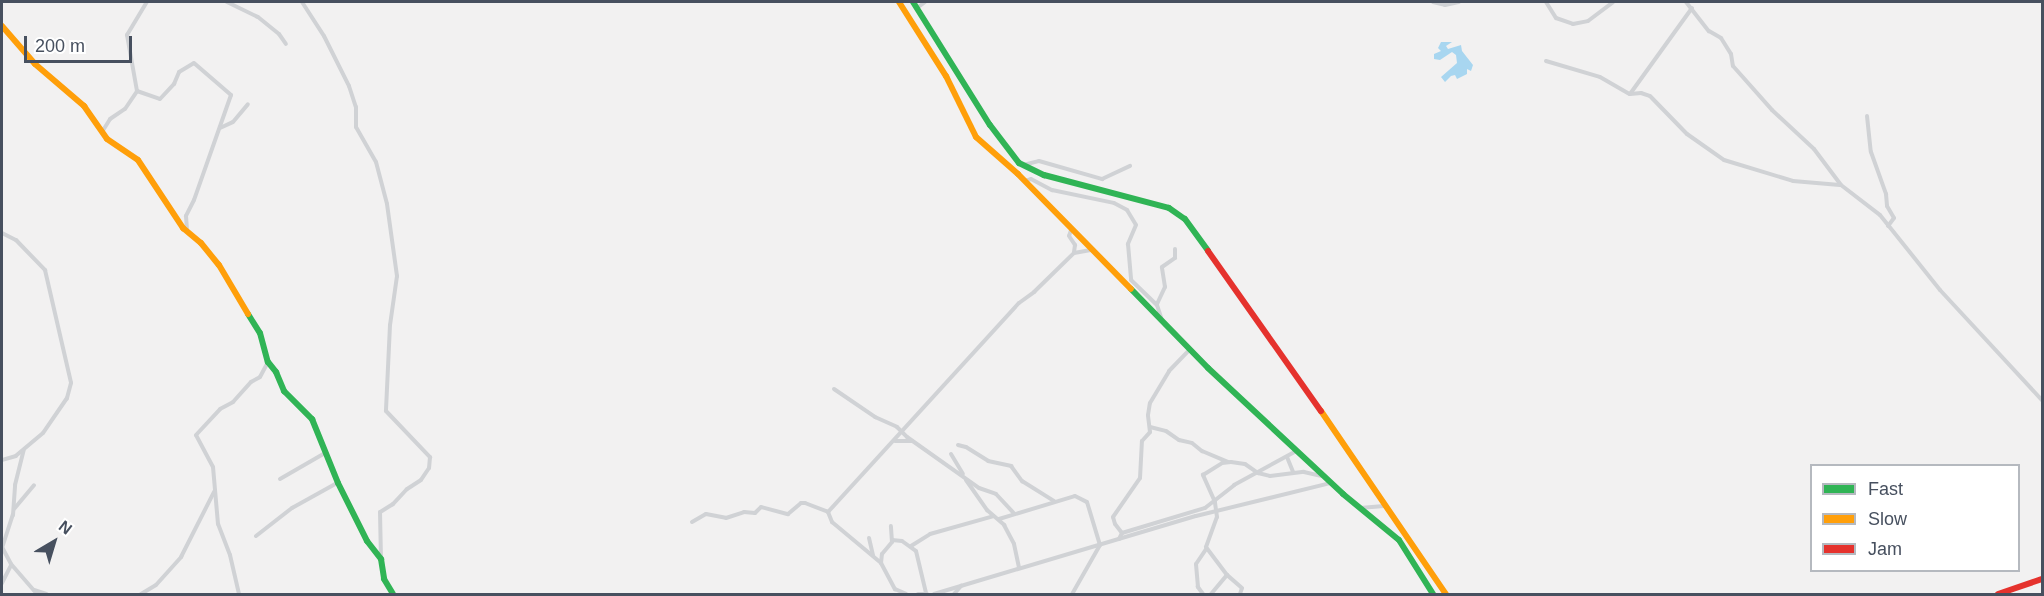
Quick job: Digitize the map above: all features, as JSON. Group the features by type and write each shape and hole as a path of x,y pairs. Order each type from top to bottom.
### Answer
{"main road":[{"path":"899,2 950,83 973,133 1025,181 1190,350 1330,483 1404,545 1433,594"},
{"path":"915,5 990,125 1007,150 1023,165 1044,175 1153,202 1177,212 1185,219 1262,326 1446,594"},
{"path":"2,26 35,63 84,106 90,118 109,141 124,148 145,167 160,197 187,232 208,251 229,280 260,333 268,362 276,372 286,394 309,415 338,483 367,541 381,559 384,579 393,594"},
{"path":"1998,594 2043,579"}],"street":[{"path":"102,132 110,119 125,109 137,91 127,35 147,2"},
{"path":"227,2 258,17 279,34 286,44"},
{"path":"302,2 324,36 349,86 356,107 356,127 376,162 386,200 397,276 390,325 386,411 430,457 429,468 421,480 380,512 381,559"},
{"path":"915,5 926,2"},
{"path":"1433,2 1445,5 1459,2"},
{"path":"1546,2 1556,18 1574,24 1588,21 1613,2"},
{"path":"1686,2 1709,31 1722,40 1731,54 1733,66 1740,75 1772,110 1814,149 1841,185 1870,205 1969,323 2028,381 2043,400"},
{"path":"1630,94 1692,8"},
{"path":"1546,61 1600,77 1630,94 1641,93 1650,96 1682,130 1708,152 1724,160 1793,181 1841,185"},
{"path":"137,91 160,99 174,84 179,72 187,65 196,64 231,95 186,216 187,232"},
{"path":"220,128 233,122 248,104"},
{"path":"1867,116 1871,152 1886,194 1887,206 1894,218 1888,226"},
{"path":"1023,165 1039,161 1102,179 1130,166"},
{"path":"1025,181 1031,179 1052,190 1114,203 1127,210 1136,225 1128,244 1131,280 1157,305 1162,323"},
{"path":"1071,230 1069,236 1075,245 1074,253"},
{"path":"2,233 16,240 45,270 71,383 67,398 43,433 16,456 2,460"},
{"path":"1157,305 1165,287 1162,267 1175,258 1175,249"},
{"path":"828,512 1018,303 1034,292 1074,253 1092,250"},
{"path":"1122,533 1114,524 1113,517 1140,478 1143,441 1149,433 1148,415 1152,399 1169,371 1190,350"},
{"path":"239,594 230,555 218,524 213,467 196,438 197,432 220,409 233,402 251,382 260,377 268,362"},
{"path":"834,389 902,431 983,491 999,496 1014,513"},
{"path":"1150,426 1166,431 1179,440 1192,443 1202,451 1228,462 1245,464 1258,473 1275,476 1293,472 1310,472 1324,477"},
{"path":"894,441 913,441"},
{"path":"958,445 966,447 988,461 1011,466 1022,481 1055,501"},
{"path":"24,450 15,485 14,510 2,548 11,564 37,594"},
{"path":"1118,540 1122,533 1198,512 1215,502 1228,489 1297,451"},
{"path":"280,479 326,453"},
{"path":"951,454 983,505 996,518 1014,544 1019,567"},
{"path":"1287,457 1293,472"},
{"path":"1228,462 1203,475 1217,511 1216,523 1205,544 1206,549 1227,575 1242,588 1240,594"},
{"path":"256,536 284,513 338,483"},
{"path":"934,594 1019,567 1217,511 1330,483"},
{"path":"14,510 34,486"},
{"path":"983,491 983,505"},
{"path":"141,594 156,585 182,557 214,492"},
{"path":"911,546 930,534 1075,496 1087,502 1100,545 1072,594"},
{"path":"692,522 706,514 726,518 744,512 755,513 761,507 788,514 802,502 828,512 832,522 881,562 895,589 906,594"},
{"path":"1359,508 1384,506"},
{"path":"881,562 882,554 892,540 891,526"},
{"path":"869,538 873,556"},
{"path":"892,540 911,546 916,551 926,594 918,594"},
{"path":"1203,594 1198,587 1196,564 1206,549"},
{"path":"2,583 11,564"},
{"path":"1210,594 1227,575"},
{"path":"954,594 961,586"},
{"path":"31,588 46,594"},
{"path":"893,594 895,589"}],"water":[{"path":"1441,42 1452,42 1446,46 1448,49 1461,45 1462,51 1473,65 1471,71 1467,69 1467,74 1457,79 1455,75 1451,76 1445,82 1441,77 1457,63 1456,55 1452,52 1440,60 1434,59 1434,54 1441,51 1438,48"}],"traffic: fast":[{"path":"913,2 990,125 1019,163 1044,175 1169,208 1185,219 1208,251"},
{"path":"1131,289 1208,368 1343,494 1399,540 1433,594"},
{"path":"248,314 260,333 268,362 276,372 284,391 312,419 338,483 367,541 381,559 384,579 393,594"}],"traffic: slow":[{"path":"899,2 946,76 976,137 1018,174 1131,289"},
{"path":"2,26 35,64 84,106 107,139 138,160 183,228 201,243 219,265 248,314"},
{"path":"1321,411 1446,594"}],"traffic: jam":[{"path":"1208,251 1321,411"},
{"path":"1998,594 2042,579"}]}
